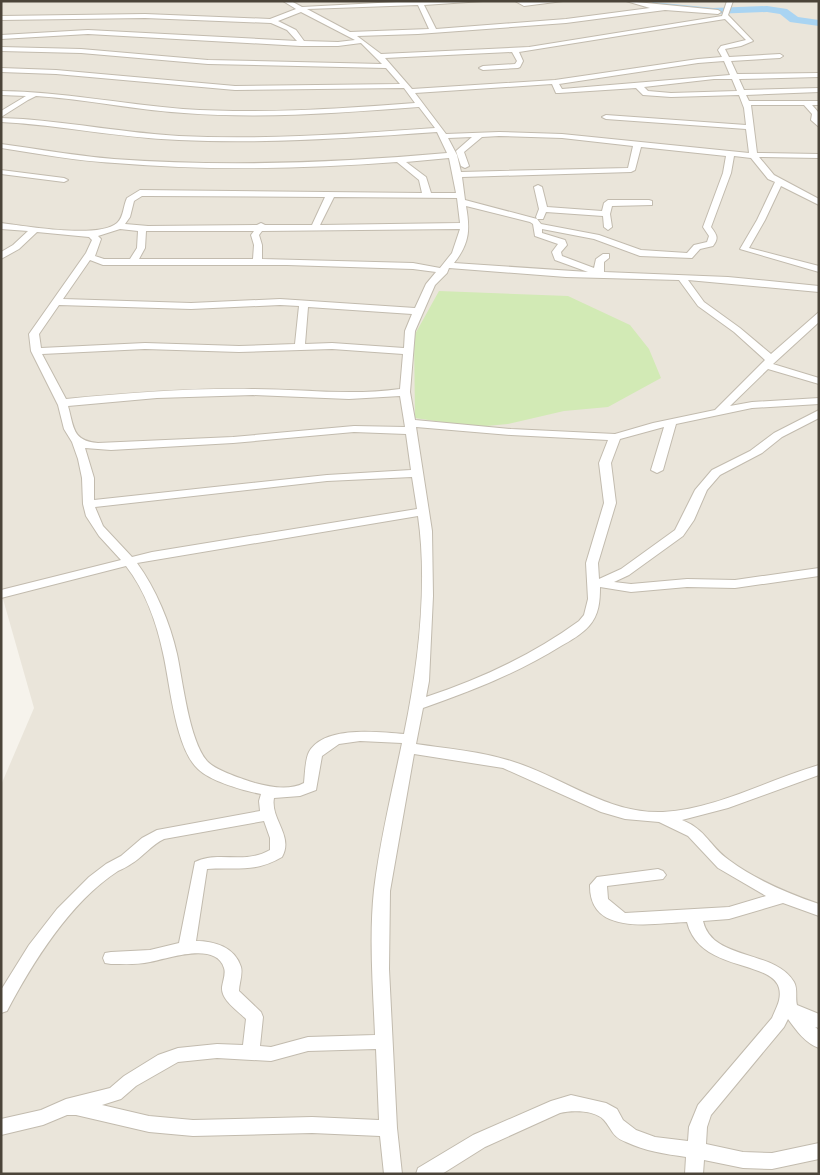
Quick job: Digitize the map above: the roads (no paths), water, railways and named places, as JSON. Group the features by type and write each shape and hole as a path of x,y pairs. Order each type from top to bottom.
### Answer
{"street":[{"path":"286,1 303,8 362,41 384,61 420,104 441,133 461,174 461,199 465,226 462,244 446,268 431,284 410,331 408,351 406,392 428,556 422,681 390,840 382,891 380,927 388,1128 393,1174"},
{"path":"271,21 316,1"},
{"path":"303,8 480,1"},
{"path":"518,1 524,4 560,1"},
{"path":"629,1 664,8 726,15 750,41 739,45 723,46 721,50 736,76 746,103 752,156 767,174 819,203"},
{"path":"726,15 730,1"},
{"path":"419,3 433,30"},
{"path":"350,34 566,21 664,8"},
{"path":"1,49 81,50 208,62 384,61 516,50 726,15"},
{"path":"1,18 135,16 271,21 285,25 299,37 301,44"},
{"path":"1,37 88,32 301,44 338,44 362,41"},
{"path":"483,68 518,66 520,61 516,50"},
{"path":"1,70 56,72 235,88 408,89 555,82 698,61 780,56"},
{"path":"555,82 559,91 638,86 688,79 736,76 819,75"},
{"path":"638,86 650,94 819,90"},
{"path":"1,93 38,95 183,111 256,113 331,112 420,104"},
{"path":"1,115 25,98 38,95"},
{"path":"746,103 819,103"},
{"path":"806,103 817,114 816,120 819,125"},
{"path":"606,117 748,127"},
{"path":"1,120 202,139 441,133 555,136 752,156 819,156"},
{"path":"461,174 466,168 460,151 481,134"},
{"path":"461,174 631,170 637,145"},
{"path":"1,146 112,161 183,165 326,165 452,156"},
{"path":"119,226 126,217 130,200 140,194 427,195 461,199 536,223 596,236 640,253 689,256 697,246 710,244 713,240 713,236 707,227 727,173 730,154"},
{"path":"399,160 423,179 427,195"},
{"path":"1,172 64,180"},
{"path":"779,182 761,220 744,249 819,269"},
{"path":"538,186 542,209 536,223 538,234 562,242 563,245 556,252 558,258 604,273"},
{"path":"315,227 331,194"},
{"path":"608,227 609,220 606,214 608,203 648,203"},
{"path":"542,209 606,214"},
{"path":"1,226 91,235 119,226 143,228 465,226"},
{"path":"257,261 258,245 256,235 261,226"},
{"path":"133,263 134,257 142,247 141,233 143,228"},
{"path":"1,256 16,247 35,229"},
{"path":"91,235 97,239 90,253 58,302 34,334 36,351 62,403 72,435 78,441 93,446 111,447 233,440 354,429 412,427 615,437 671,422 770,402 819,401"},
{"path":"90,253 94,260 133,263 257,261 413,266 566,274 604,273 819,289"},
{"path":"604,273 599,261 606,256"},
{"path":"682,278 701,304 737,330 768,362 819,381"},
{"path":"58,302 191,306 252,302 304,303 418,311"},
{"path":"300,346 304,303"},
{"path":"719,412 768,362 793,340 809,330 819,316"},
{"path":"36,351 145,346 239,349 300,346 408,351"},
{"path":"62,403 207,392 343,394 406,392"},
{"path":"597,583 625,572 679,533 684,527 696,500 709,478 718,470 755,452 781,433 819,413"},
{"path":"657,470 671,422"},
{"path":"417,705 478,683 584,624 592,608 597,583 595,552 610,503 605,462 615,437"},
{"path":"78,441 88,477 89,504 93,517 109,539 129,561 145,588 166,639 186,727 199,762 209,770 274,793 303,790 311,786 315,754 327,743 351,738 410,744 516,768 609,807 634,815 663,818 718,805 819,770"},
{"path":"89,504 336,477 418,473"},
{"path":"1,594 25,590 129,561 279,534 423,512"},
{"path":"597,583 631,588 687,583 721,584 819,572"},
{"path":"187,946 200,866 206,863 254,864 264,862 276,853 280,847 266,799 274,793"},
{"path":"1,1006 10,987 43,938 74,902 111,868 128,860 148,840 162,834 270,815"},
{"path":"663,818 696,834 708,851 722,863 781,898 819,910"},
{"path":"658,875 603,881 598,885 602,904 611,914 624,919 729,913 781,898"},
{"path":"694,916 695,925 702,939 715,948 766,966 783,976 790,990 788,1006 704,1111 698,1127 694,1174"},
{"path":"110,958 151,956 187,946 214,949 230,960 233,968 230,993 255,1017 251,1054"},
{"path":"788,1006 802,1016 819,1021"},
{"path":"788,1006 804,1027 819,1041"},
{"path":"1,1127 42,1117 66,1107 115,1094 130,1081 170,1057 217,1051 251,1054 279,1053 308,1044 385,1042"},
{"path":"425,1174 479,1141 557,1106 571,1103 600,1108 611,1115 618,1126 630,1136 655,1145 696,1150 743,1160 772,1161 819,1151"},
{"path":"66,1107 76,1107 149,1124 193,1128 312,1125 388,1128"}],"waterway":[{"path":"653,5 713,11 767,9 783,11 794,20 819,23"}]}
